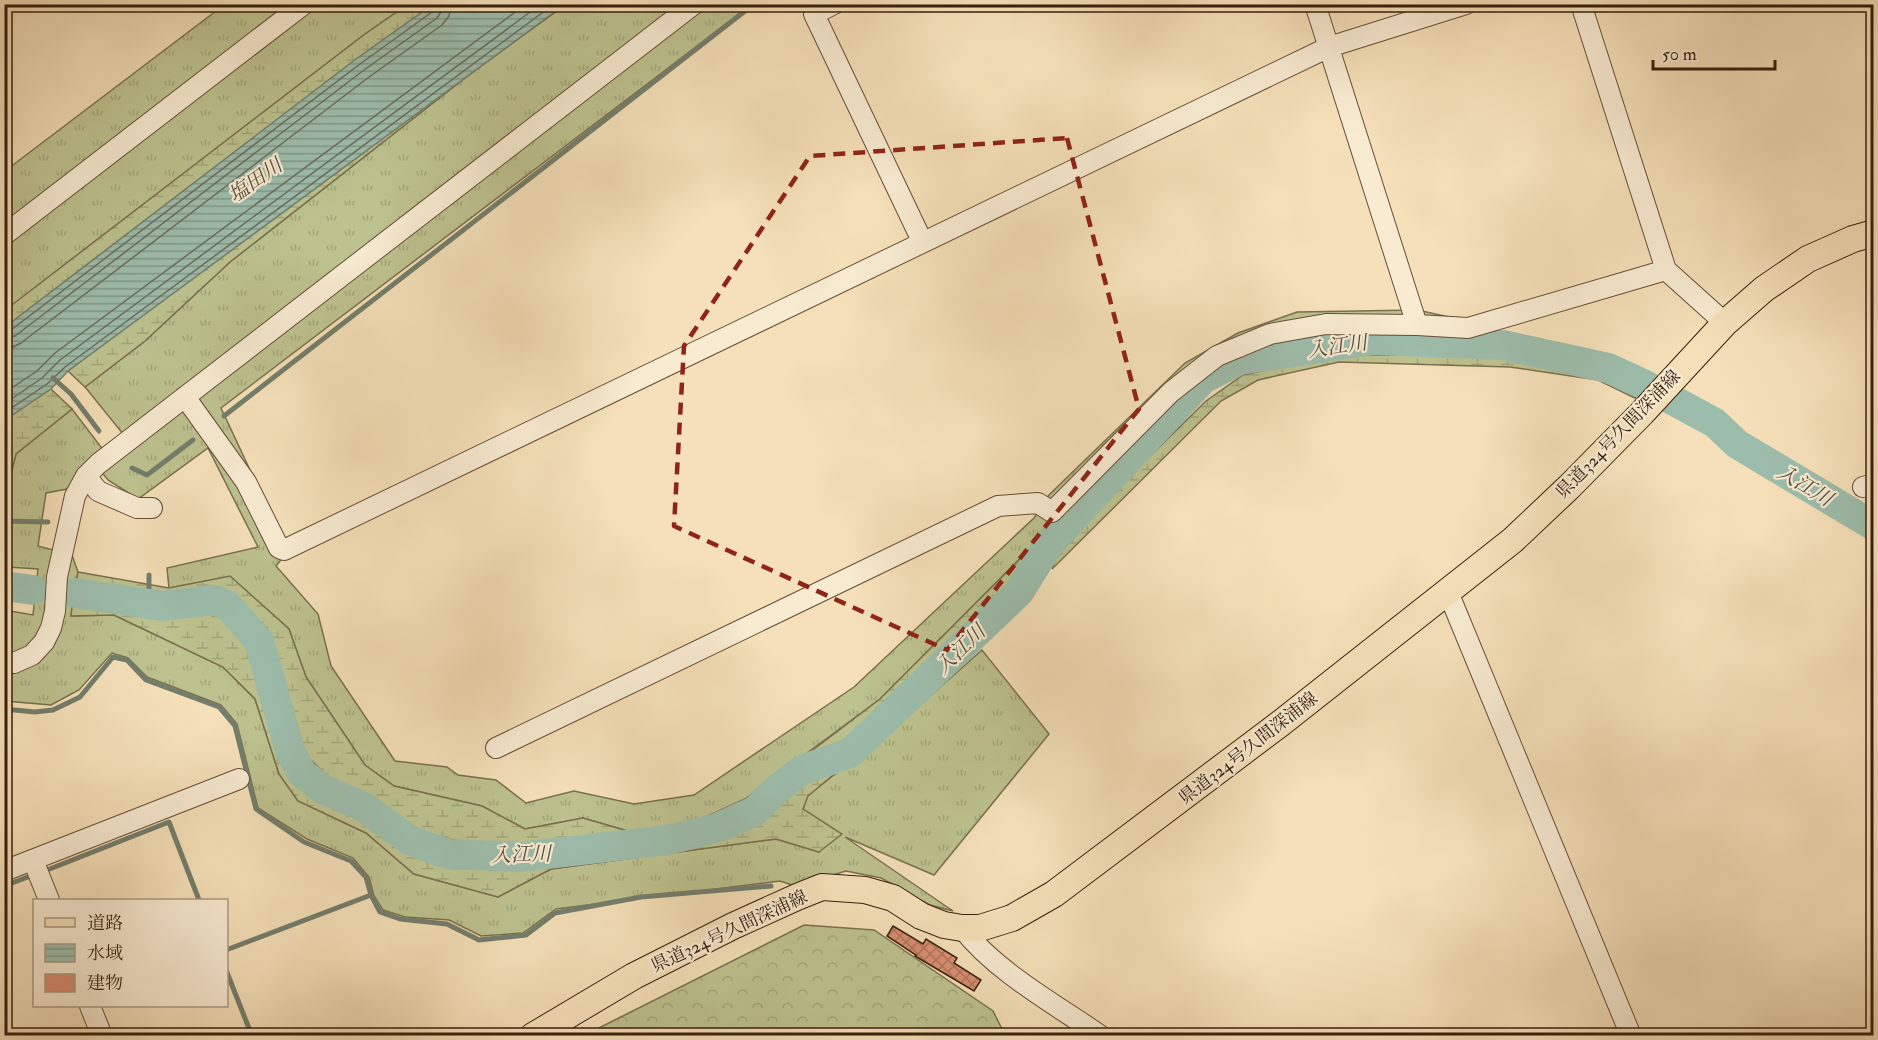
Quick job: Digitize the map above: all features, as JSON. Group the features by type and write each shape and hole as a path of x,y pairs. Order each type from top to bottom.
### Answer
{"main road":[{"name":"県道324号久間深浦線","path":"533,1035 634,975 733,926 822,887 865,890 892,898 921,916 944,925 962,928 980,928 1012,918 1054,894 1272,730 1513,540 1642,413 1725,323 1764,289 1808,259 1874,233"}],"street":[{"path":"4,235 304,4"},
{"path":"4,662 14,663 32,655 44,642 51,628 55,611 57,577 75,496 86,476 98,464 694,4"},
{"path":"834,4 814,14 921,241"},
{"path":"1315,4 1418,325"},
{"path":"185,397 246,482 279,548 284,550 921,241 1329,47 1466,4"},
{"path":"1581,4 1666,270 1725,323"},
{"path":"496,748 998,506 1038,503 1052,512 1172,392 1216,356 1270,334 1326,324 1468,328 1666,270"},
{"path":"86,476 98,491 137,508 152,508"},
{"path":"1448,592 1630,1035"},
{"path":"4,871 239,779"},
{"path":"33,860 49,899"},
{"path":"962,928 975,944 996,963 1101,1035"},
{"path":"91,1007 102,1035"}],"highlighted area":[{"path":"1067,138 1139,409 947,650 674,526 684,346 810,156"}],"green space":[{"path":"224,5 407,5 365,34 5,311 5,171"},
{"path":"407,5 489,5 5,349 4,311 365,34"},
{"path":"539,5 565,5 475,70 230,262 145,341 85,387 68,371"},
{"path":"565,5 751,5 221,408 288,551 276,566 318,614 331,666 395,761 447,767 458,775 496,780 526,803 574,791 634,804 694,795 854,687 1034,518 1049,495 1185,363 1238,333 1297,312 1417,310 1468,321 1335,333 1240,355 1201,377 880,699 745,799 697,821 638,834 583,818 525,829 482,806 394,786 365,765 306,677 289,629 230,577 169,588 167,568 258,547 208,448 138,499 108,480 92,460 67,489 46,493 38,546 72,555 78,572 71,616 114,615 223,667 255,699 279,774 298,801 366,833 414,874 498,897 551,869 776,839 819,852 803,809 807,796 894,728 982,650 1049,734 934,875 845,837 953,911 930,905 881,878 846,871 795,886 780,881 556,909 523,933 481,936 449,920 405,917 383,910 374,896 369,877 353,858 307,839 258,808 237,724 221,705 147,677 128,658 112,653 79,690 51,705 5,701 4,610 33,615 38,569 8,567 5,558 5,497 16,454 72,409 110,459 132,445 85,387 145,341 230,262 475,70"},
{"path":"1334,355 1499,355 1604,373 1639,400 1598,380 1510,367 1339,362 1258,380 1221,401 1052,569 1059,546 1206,401 1243,375"},
{"path":"28,376 51,389 72,409 16,454 5,497 5,392"},
{"path":"1026,553 1010,593 891,710 833,755 801,759 880,699"},
{"path":"78,572 169,588 230,576 289,629 306,677 365,765 394,786 482,806 525,829 583,818 638,834 505,849 425,835 373,800 328,777 305,754 262,630 218,591 162,597 76,585"},
{"path":"73,598 151,616 211,609 245,631 288,766 314,790 417,851 492,870 733,835 784,793 844,766 808,796 803,809 842,834 819,852 776,839 551,869 498,897 414,874 366,833 298,801 279,774 255,699 223,667 114,615 71,616"},
{"path":"804,925 874,930 993,1011 1005,1035 585,1035"}],"water":[{"name":"塩田川","path":"432,5 564,5 68,371 51,389 5,420 5,327 356,59"}],"building":[{"path":"893,926 923,944 926,939 957,958 954,963 981,980 974,991 915,956 887,936"}],"waterway":[{"path":"224,416 754,4"},
{"name":"入江川","path":"75,593 163,606 214,600 227,605 259,641 290,751 302,773 322,789 364,807 411,841 448,854 520,857 668,840 717,828 755,811 775,791 802,770 850,753 1019,592 1049,544 1203,379 1240,360 1373,340 1503,345 1608,368 1715,423 1737,444 1874,526"},
{"path":"53,378 71,394 99,431"},
{"path":"132,468 147,475 193,440"},
{"path":"4,521 48,522"},
{"path":"149,575 149,604"},
{"name":"入江川","path":"4,586 33,590"},
{"path":"4,709 35,712 53,710 80,697 113,657 127,660 146,680 219,707 235,726 256,809 304,842 351,861 366,877 371,895 380,912 400,919 447,924 479,940 526,935 555,913 641,897 771,886"},
{"path":"42,872 169,822 199,899"},
{"path":"4,886 33,875"},
{"path":"228,949 371,895"},
{"path":"228,975 252,1036"}]}
